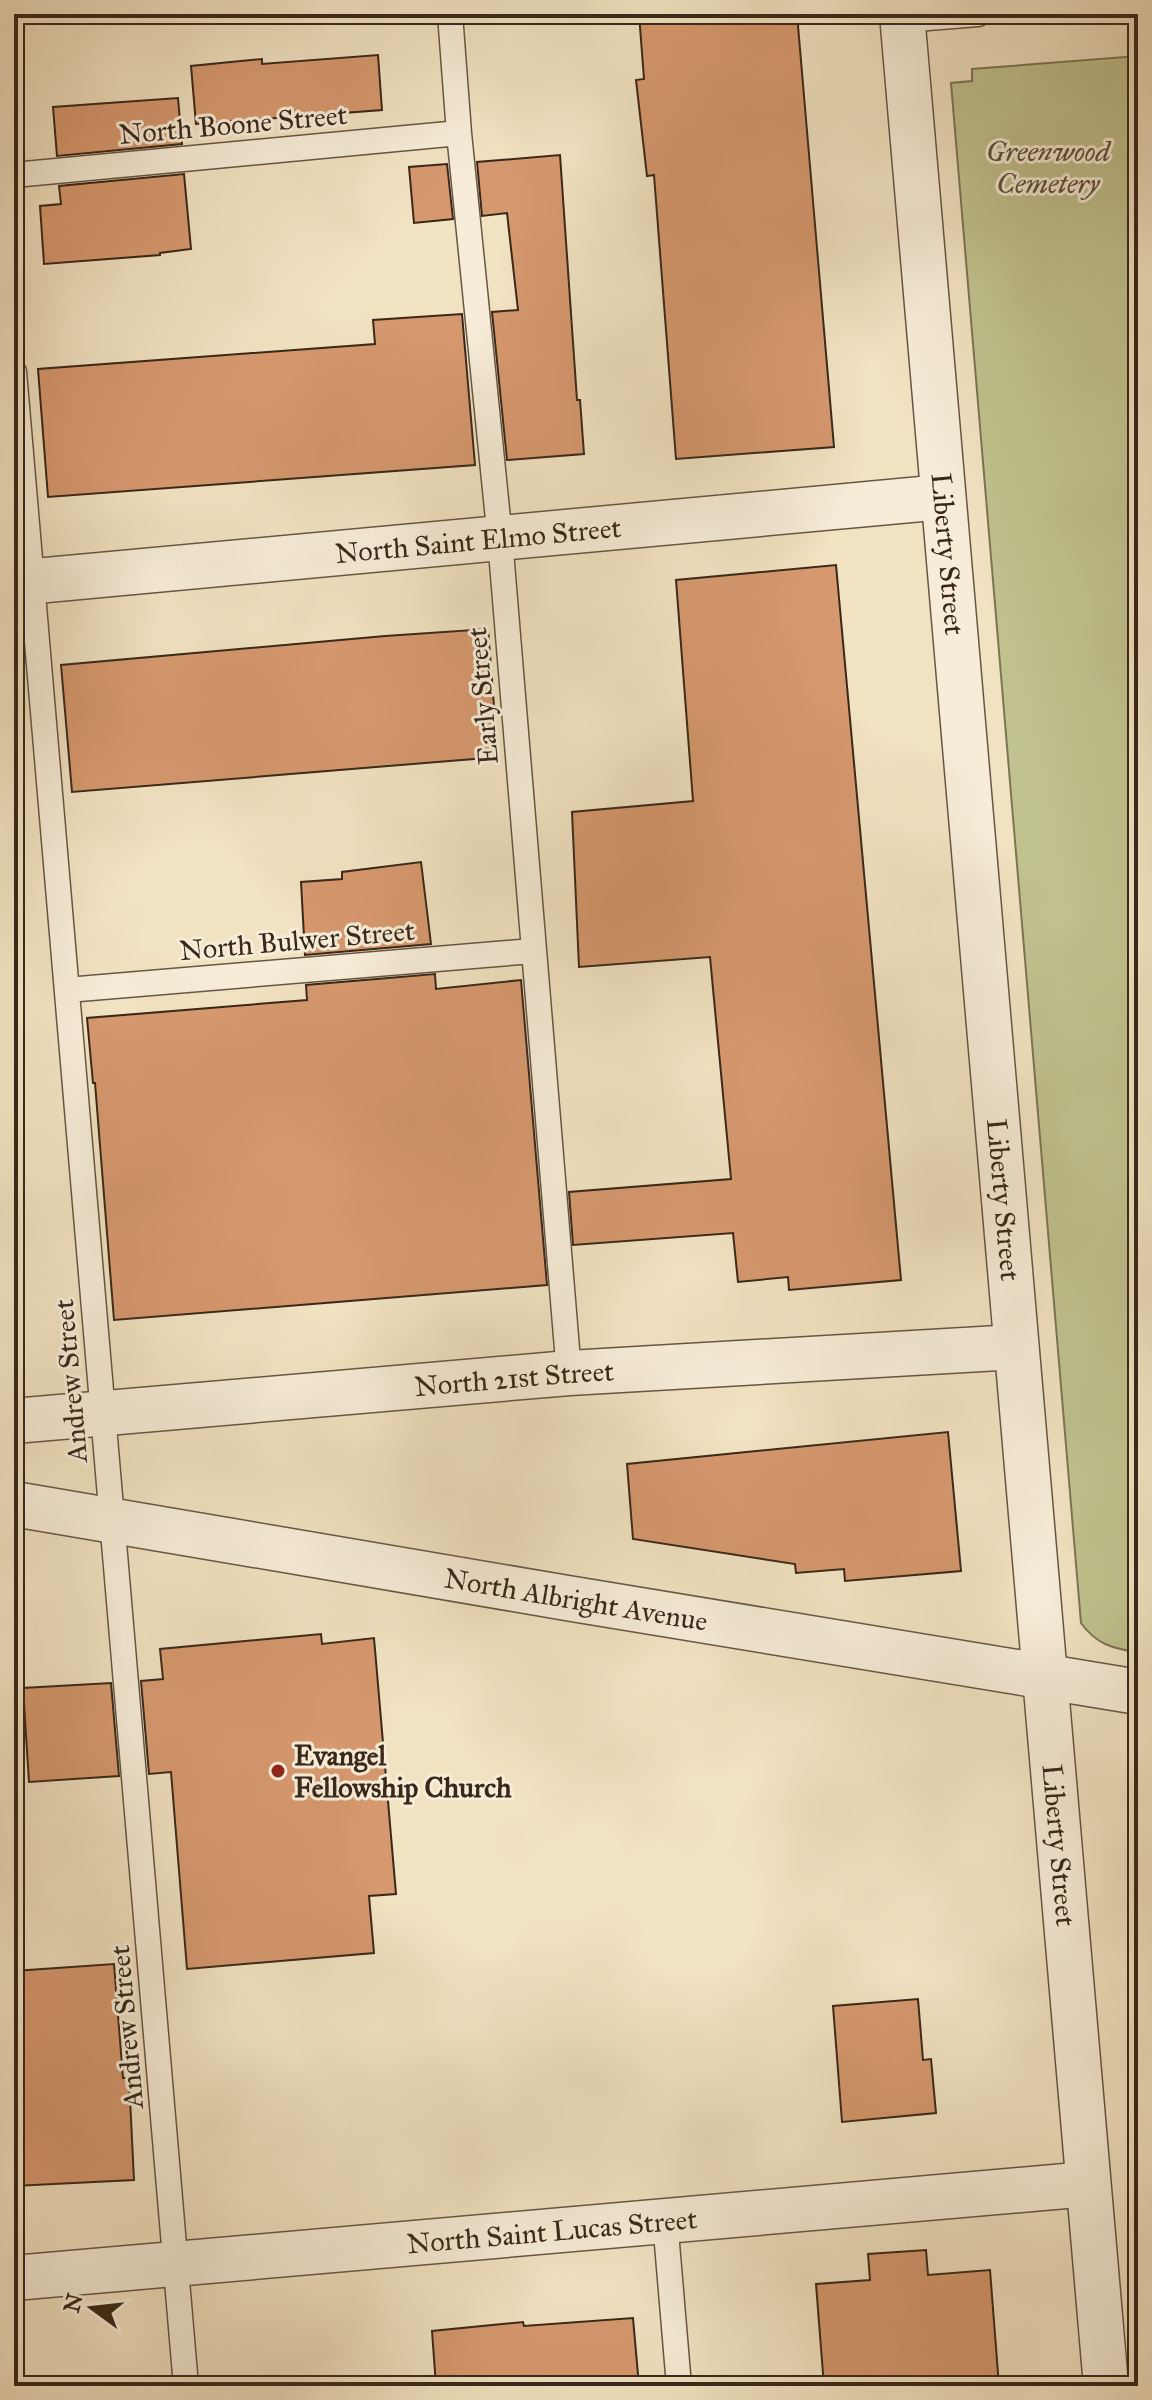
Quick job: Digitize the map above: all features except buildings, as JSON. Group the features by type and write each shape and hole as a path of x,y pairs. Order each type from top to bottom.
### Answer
{"street":[{"name":"Liberty Street","path":"903,17 1106,2386"},
{"name":"North Saint Elmo Street","path":"23,583 943,497"},
{"name":"North 21st Street","path":"14,1421 569,1373 1016,1347"},
{"name":"North Albright Avenue","path":"14,1504 1138,1692"},
{"name":"North Saint Lucas Street","path":"14,2278 1088,2184"}],"lane":[{"name":"Early Street","path":"450,14 500,539 569,1373"},
{"path":"903,17 978,14"},
{"name":"North Boone Street","path":"14,175 459,133"},
{"name":"Andrew Street","path":"14,372 23,583 67,990 186,2386"},
{"name":"North Bulwer Street","path":"67,990 532,951"},
{"path":"665,2220 679,2386"}],"green space":[{"name":"Greenwood Cemetery","path":"1138,56 1138,1652 1106,1644 1081,1623 951,83 972,81 972,69"}],"place":[{"name":"Evangel Fellowship Church","path":"278,1771"}]}
